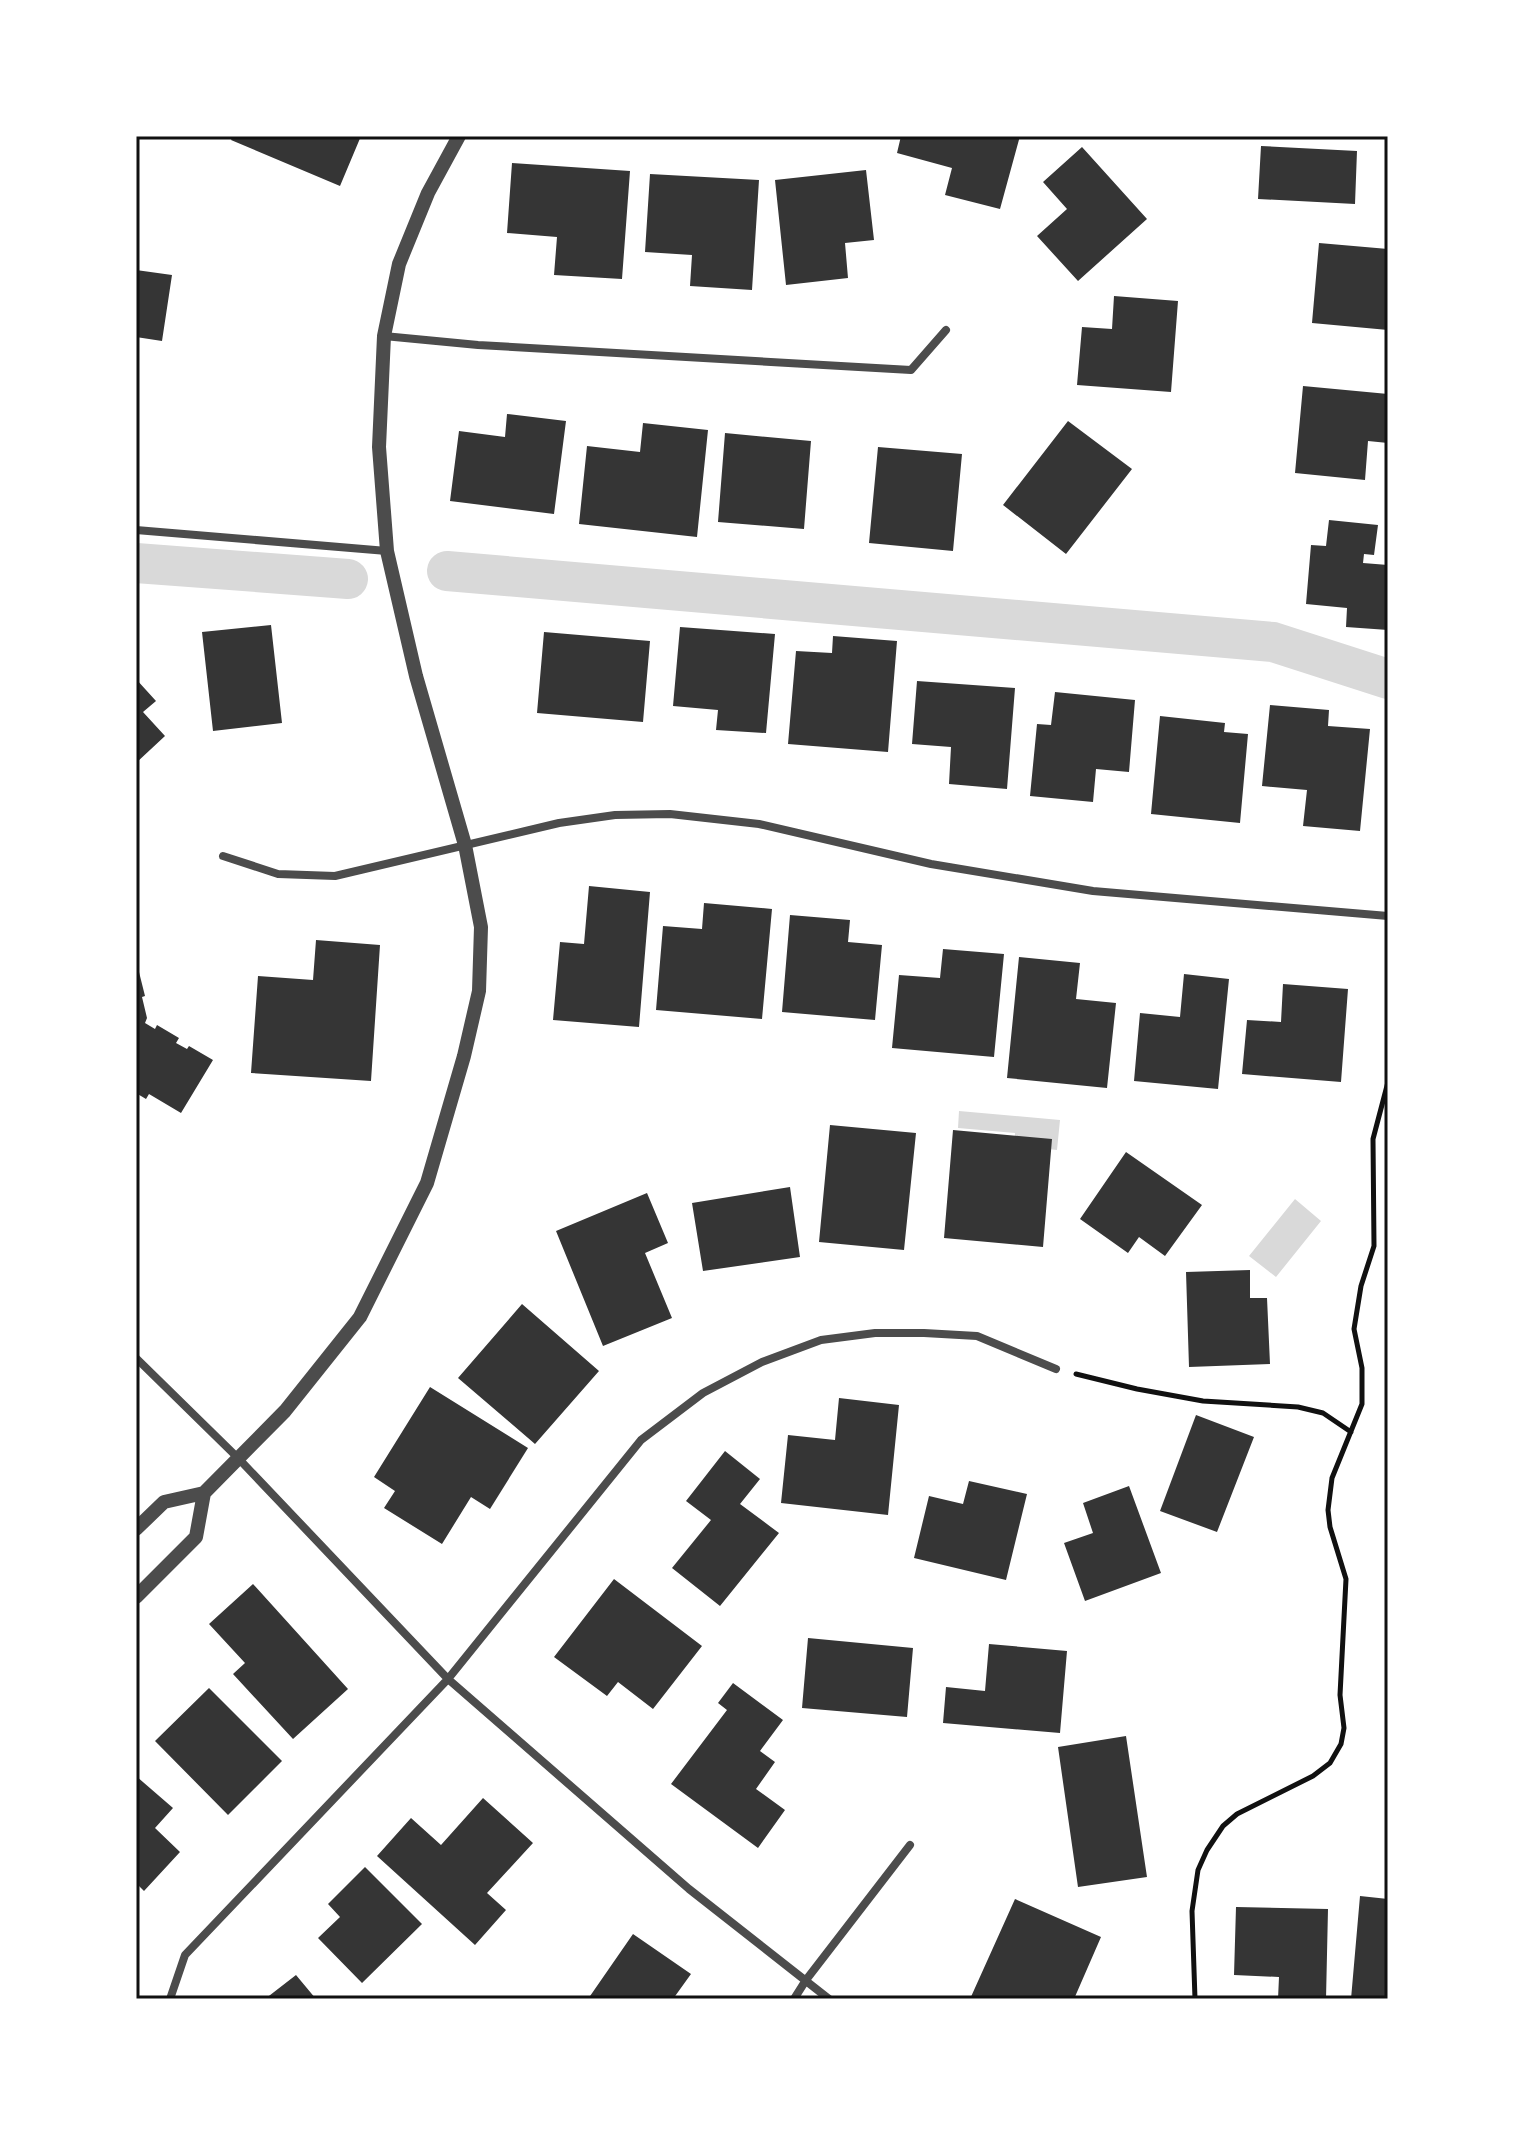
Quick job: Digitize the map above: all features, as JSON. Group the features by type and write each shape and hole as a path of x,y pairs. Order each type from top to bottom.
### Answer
{"street":[{"path":"136,1529 164,1502 204,1493 285,1411 360,1317 427,1183 464,1056 479,991 481,927 465,845 416,676 387,551 379,447 384,336 399,264 428,193 459,136"},
{"path":"384,336 494,346 911,370 946,330"},
{"path":"136,530 387,551"},
{"path":"223,856 278,874 335,876 559,823 615,815 670,814 759,824 931,864 1093,891 1388,916"},
{"path":"170,1999 185,1955 448,1679 641,1440 703,1393 762,1362 821,1340 875,1333 977,1336 1056,1369"},
{"path":"136,1358 238,1458 448,1679 689,1889 829,1999"},
{"path":"136,1597 196,1537 204,1493"},
{"path":"794,1999 910,1845"}],"path":[{"path":"1388,1014 1388,1033"},
{"path":"1195,1999 1192,1911 1198,1870 1207,1850 1223,1826 1237,1814 1313,1776 1330,1763 1341,1744 1344,1728 1340,1695 1346,1579 1328,1510 1332,1478 1363,1394 1362,1368 1354,1329 1361,1286 1374,1246 1373,1139 1388,1082"},
{"path":"1056,1369 1203,1401 1298,1407 1323,1413 1351,1432"}],"shaded area":[{"path":"959,1111 1060,1120 1057,1150 1014,1145 1015,1133 958,1128"},
{"path":"1295,1199 1321,1221 1276,1277 1249,1256"}],"building":[{"path":"233,136 361,136 340,186 231,140"},
{"path":"901,136 1020,136 1000,209 945,195 952,168 897,153"},
{"path":"1261,146 1357,151 1355,204 1258,199"},
{"path":"1082,147 1147,219 1078,281 1037,236 1067,209 1043,182"},
{"path":"512,163 630,171 622,279 554,275 557,237 507,233"},
{"path":"866,170 874,240 845,243 848,278 786,285 775,180"},
{"path":"650,174 759,180 752,290 690,286 692,255 645,252"},
{"path":"1319,243 1388,249 1388,330 1312,323"},
{"path":"136,270 172,275 162,341 136,337"},
{"path":"1114,296 1178,301 1171,392 1077,385 1082,327 1112,329"},
{"path":"1303,386 1388,394 1388,443 1368,441 1365,480 1295,473"},
{"path":"507,414 566,421 554,514 450,501 459,431 505,437"},
{"path":"1068,421 1132,469 1066,554 1003,505"},
{"path":"643,423 708,430 697,537 579,524 587,446 640,452"},
{"path":"725,433 811,441 804,529 718,522"},
{"path":"878,447 962,454 953,551 869,543"},
{"path":"1329,520 1378,525 1374,555 1364,554 1363,563 1388,565 1388,630 1346,627 1347,608 1306,604 1311,545 1326,546"},
{"path":"271,625 282,723 213,731 202,632"},
{"path":"680,627 775,634 766,733 716,730 718,710 673,706"},
{"path":"544,632 650,641 643,722 537,713"},
{"path":"833,636 897,641 888,752 788,744 796,651 832,653"},
{"path":"136,679 156,701 143,712 165,736 136,763"},
{"path":"917,681 1015,688 1007,789 949,784 951,747 912,744"},
{"path":"1055,692 1135,700 1129,772 1096,769 1093,802 1030,796 1037,724 1051,725"},
{"path":"1270,705 1329,710 1328,726 1370,729 1360,831 1303,826 1307,790 1262,786"},
{"path":"1160,716 1225,723 1224,732 1248,734 1240,823 1151,814"},
{"path":"589,886 650,892 639,1027 553,1020 560,942 584,944"},
{"path":"704,903 772,909 762,1019 656,1010 663,926 702,929"},
{"path":"790,915 850,920 848,942 882,945 875,1020 782,1012"},
{"path":"316,940 380,945 371,1081 251,1073 258,976 313,980"},
{"path":"943,949 1004,954 994,1057 892,1048 899,975 940,978"},
{"path":"1019,957 1080,963 1076,999 1116,1003 1107,1088 1007,1078"},
{"path":"136,960 145,996 142,997 147,1018 145,1023 155,1029 157,1025 179,1038 176,1043 187,1049 189,1046 213,1060 181,1113 149,1094 146,1099 136,1093"},
{"path":"1184,974 1229,979 1218,1089 1134,1081 1140,1013 1180,1017"},
{"path":"1283,984 1348,989 1341,1082 1242,1074 1247,1020 1281,1022"},
{"path":"830,1125 916,1133 904,1250 819,1242"},
{"path":"953,1130 1052,1139 1043,1247 944,1238"},
{"path":"1126,1152 1202,1205 1165,1256 1139,1237 1128,1253 1080,1219"},
{"path":"790,1187 800,1257 703,1271 692,1203"},
{"path":"647,1193 668,1243 645,1253 672,1318 603,1346 556,1231"},
{"path":"1250,1270 1250,1298 1267,1298 1270,1364 1189,1367 1186,1272"},
{"path":"522,1304 599,1371 535,1444 458,1378"},
{"path":"430,1387 528,1448 490,1509 471,1497 442,1544 384,1508 395,1491 374,1477"},
{"path":"839,1398 899,1405 888,1515 781,1503 788,1435 835,1440"},
{"path":"1196,1415 1254,1437 1217,1532 1160,1511"},
{"path":"725,1451 760,1479 740,1504 779,1533 720,1606 672,1568 711,1520 686,1501"},
{"path":"969,1481 1027,1494 1006,1580 914,1558 929,1496 963,1504"},
{"path":"1129,1486 1161,1573 1085,1601 1064,1543 1093,1533 1083,1503"},
{"path":"614,1579 702,1646 653,1709 618,1682 607,1696 554,1657"},
{"path":"253,1584 348,1689 293,1739 233,1674 245,1663 209,1624"},
{"path":"808,1638 913,1648 907,1717 802,1708"},
{"path":"989,1644 1067,1651 1060,1733 943,1723 946,1687 985,1691"},
{"path":"733,1683 783,1720 760,1751 775,1762 756,1789 785,1810 758,1848 671,1784 727,1710 718,1703"},
{"path":"209,1688 282,1761 228,1815 155,1741"},
{"path":"1126,1736 1147,1877 1078,1887 1058,1747"},
{"path":"136,1776 173,1808 155,1828 180,1852 144,1891 136,1883"},
{"path":"483,1798 533,1843 487,1893 506,1910 475,1945 377,1856 411,1818 441,1845"},
{"path":"365,1867 422,1924 362,1983 318,1938 340,1917 328,1904"},
{"path":"1360,1896 1388,1899 1388,1999 1351,1999"},
{"path":"1015,1899 1101,1937 1074,1999 970,1999"},
{"path":"1236,1907 1328,1909 1326,1999 1278,1999 1279,1977 1234,1975"},
{"path":"633,1934 691,1974 673,1999 588,1999"},
{"path":"296,1975 316,1999 265,1999"}],"waterway":[{"path":"136,563 348,579"},
{"path":"447,571 1273,642 1388,679"}]}
